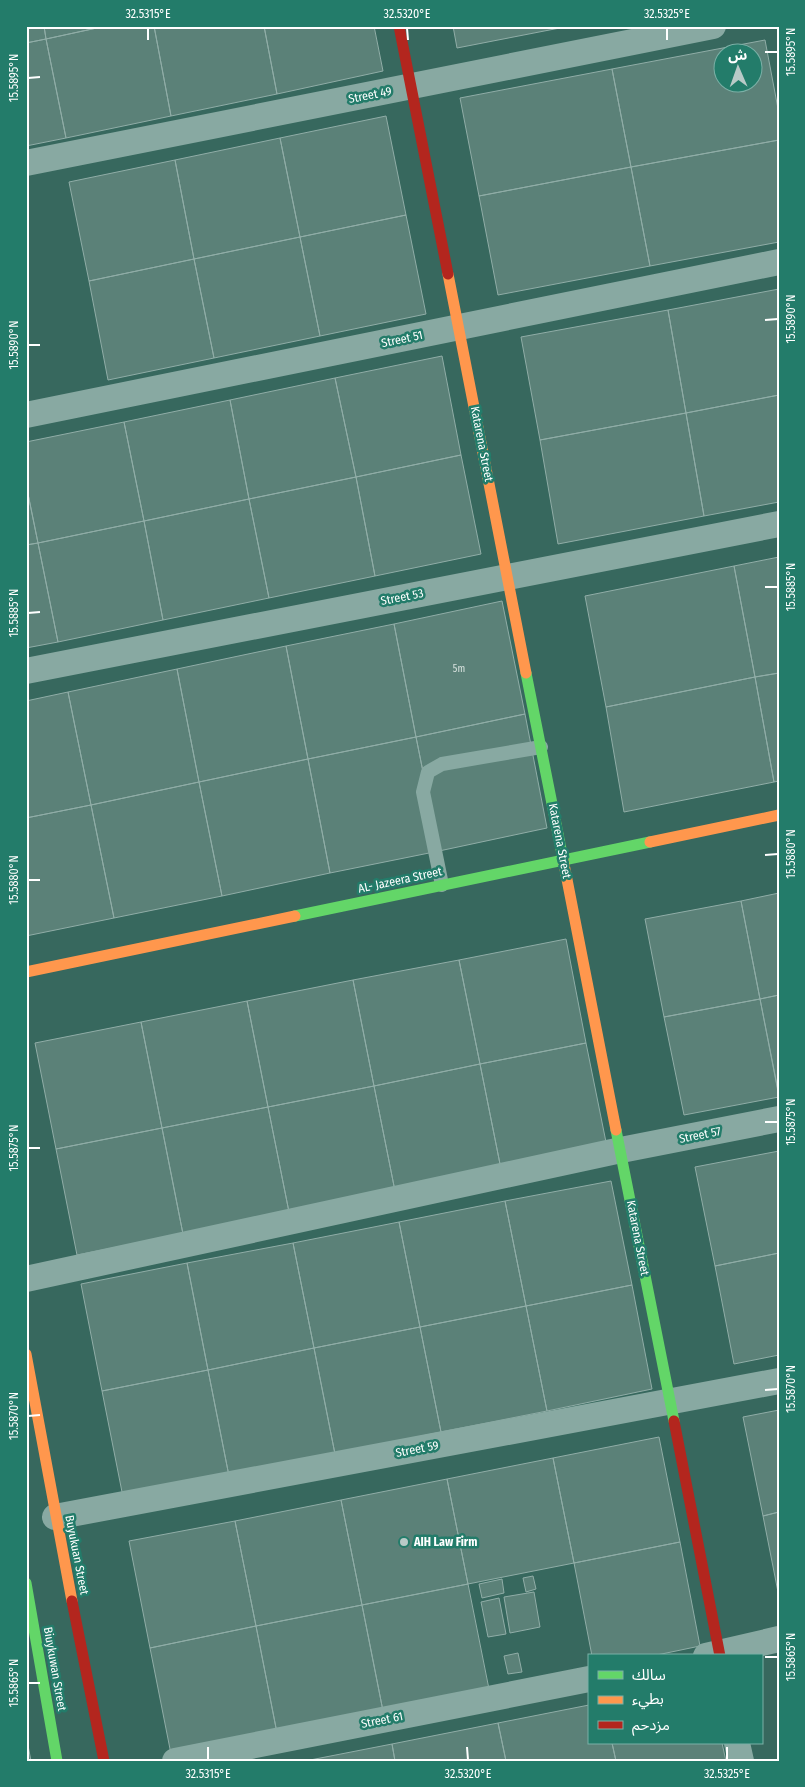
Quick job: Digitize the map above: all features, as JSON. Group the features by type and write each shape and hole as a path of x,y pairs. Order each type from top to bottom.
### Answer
{"street":[{"name":"Katarena Street","path":"400,26 670,1402 715,1654"},
{"name":"Street 49","path":"26,163 713,26"},
{"name":"Street 51","path":"26,415 779,262"},
{"name":"Street 53","path":"26,671 779,524"},
{"name":"AL- Jazeera Street","path":"26,972 779,815"},
{"name":"Street 57","path":"26,1279 621,1150 779,1120"},
{"name":"Buyukuan Street","path":"26,1354 55,1517 104,1761"},
{"name":"Street 59","path":"55,1517 779,1380"},
{"name":"Biuykuwan Street","path":"26,1583 57,1761"},
{"path":"719,1654 779,1639"},
{"name":"Street 61","path":"175,1761 588,1679"},
{"path":"738,1744 741,1761"}],"lane":[{"path":"442,885 423,792 428,772 442,764 541,747"}],"building":[{"path":"26,26 44,26 46,39 26,43"},
{"path":"44,26 106,26 46,39"},
{"path":"106,26 154,26 171,116 66,138 46,39"},
{"path":"154,26 264,26 277,94 171,116"},
{"path":"264,26 374,26 383,71 277,94"},
{"path":"453,26 570,26 457,48"},
{"path":"46,39 66,138 26,146 26,43"},
{"path":"765,40 779,114 779,140 631,167 612,69 712,50 712,92 762,92 762,42 754,42"},
{"path":"612,69 631,167 479,196 460,98"},
{"path":"386,116 406,215 300,237 280,138"},
{"path":"280,138 300,237 194,259 175,160"},
{"path":"779,140 779,242 650,266 631,167"},
{"path":"175,160 194,259 89,281 69,182"},
{"path":"631,167 650,266 498,295 479,196"},
{"path":"406,215 426,314 320,336 300,237"},
{"path":"300,237 320,336 214,358 194,259"},
{"path":"194,259 214,358 108,380 89,281"},
{"path":"779,289 779,395 686,413 668,310"},
{"path":"668,310 686,413 540,440 521,337"},
{"path":"442,356 461,455 356,477 335,378"},
{"path":"335,378 356,477 249,499 230,400"},
{"path":"779,395 779,502 704,516 686,413"},
{"path":"230,400 249,499 144,521 124,422"},
{"path":"686,413 704,516 558,544 540,440"},
{"path":"124,422 144,521 38,543 26,484 26,442"},
{"path":"461,455 481,554 375,576 356,477"},
{"path":"356,477 375,576 269,598 249,499"},
{"path":"26,484 38,543 26,545"},
{"path":"249,499 269,598 163,620 144,521"},
{"path":"144,521 163,620 58,642 38,543"},
{"path":"38,543 58,642 26,648 26,545"},
{"path":"779,557 779,673 755,677 734,566"},
{"path":"734,566 755,677 606,707 585,596"},
{"path":"502,601 525,714 416,737 394,624"},
{"path":"394,624 416,737 308,759 286,646"},
{"path":"286,646 308,759 199,782 177,669"},
{"path":"177,669 199,782 91,805 68,692"},
{"path":"779,673 779,781 774,782 755,677"},
{"path":"755,677 774,782 624,812 606,707"},
{"path":"68,692 91,805 26,818 26,701"},
{"path":"525,714 547,828 439,851 416,737"},
{"path":"416,737 439,851 330,873 308,759"},
{"path":"308,759 330,873 222,896 199,782"},
{"path":"199,782 222,896 114,918 91,805"},
{"path":"91,805 114,918 26,936 26,818"},
{"path":"779,893 779,995 760,999 741,901"},
{"path":"741,901 760,999 664,1017 645,919"},
{"path":"566,939 586,1043 480,1064 459,960"},
{"path":"459,960 480,1064 374,1086 353,980"},
{"path":"353,980 374,1086 268,1107 247,1001"},
{"path":"779,995 779,1095 760,999"},
{"path":"760,999 779,1097 684,1115 664,1017"},
{"path":"247,1001 268,1107 162,1128 141,1022"},
{"path":"141,1022 162,1128 56,1149 35,1043"},
{"path":"586,1043 607,1147 501,1169 480,1064"},
{"path":"480,1064 501,1169 395,1191 374,1086"},
{"path":"374,1086 395,1191 289,1212 268,1107"},
{"path":"268,1107 289,1212 183,1234 162,1128"},
{"path":"162,1128 183,1234 77,1255 56,1149"},
{"path":"779,1151 779,1253 715,1266 695,1167"},
{"path":"611,1181 632,1285 526,1306 505,1201"},
{"path":"505,1201 526,1306 420,1327 399,1222"},
{"path":"399,1222 420,1327 314,1348 293,1243"},
{"path":"293,1243 314,1348 208,1370 187,1263"},
{"path":"779,1253 779,1355 734,1364 715,1266"},
{"path":"187,1263 208,1370 102,1391 81,1284"},
{"path":"632,1285 652,1389 547,1411 526,1306"},
{"path":"526,1306 547,1411 441,1432 420,1327"},
{"path":"420,1327 441,1432 335,1454 314,1348"},
{"path":"314,1348 335,1454 229,1476 208,1370"},
{"path":"208,1370 229,1476 123,1497 102,1391"},
{"path":"779,1410 779,1512 763,1516 743,1417"},
{"path":"659,1437 680,1542 574,1563 553,1458"},
{"path":"553,1458 574,1563 468,1584 447,1479"},
{"name":"AIH Law Firm","path":"447,1479 468,1584 362,1605 341,1500"},
{"path":"341,1500 362,1605 256,1626 235,1521"},
{"path":"779,1512 779,1597 763,1516"},
{"path":"235,1521 256,1626 150,1648 129,1541"},
{"path":"680,1542 700,1646 662,1654 592,1654 574,1563"},
{"path":"533,1576 536,1589 526,1592 523,1578"},
{"path":"502,1579 504,1593 482,1598 479,1584"},
{"path":"468,1584 489,1689 383,1711 362,1605"},
{"path":"534,1592 540,1627 510,1633 504,1597"},
{"path":"499,1598 506,1634 488,1637 481,1602"},
{"path":"362,1605 383,1711 277,1733 256,1626"},
{"path":"256,1626 277,1733 171,1754 150,1648"},
{"path":"518,1653 522,1672 508,1674 504,1656"},
{"path":"588,1705 588,1744 612,1744 616,1761 506,1761 498,1723"},
{"path":"498,1723 506,1761 395,1761 392,1744"},
{"path":"26,1735 31,1761 26,1761"},
{"path":"392,1744 395,1761 305,1761"},
{"path":"612,1744 722,1744 726,1761 616,1761"}],"traffic: fast":[{"path":"526,673 563,859"},
{"path":"295,916 650,842"},
{"path":"616,1130 674,1421"},
{"path":"26,1583 57,1761"}],"traffic: slow":[{"path":"448,274 526,673"},
{"path":"650,842 779,815"},
{"path":"563,859 616,1130"},
{"path":"26,972 295,916"},
{"path":"26,1354 72,1601"}],"traffic: jam":[{"path":"399,26 448,274"},
{"path":"674,1421 720,1654"},
{"path":"72,1601 104,1761"}],"place":[{"name":"AIH Law Firm","path":"404,1542"}]}
